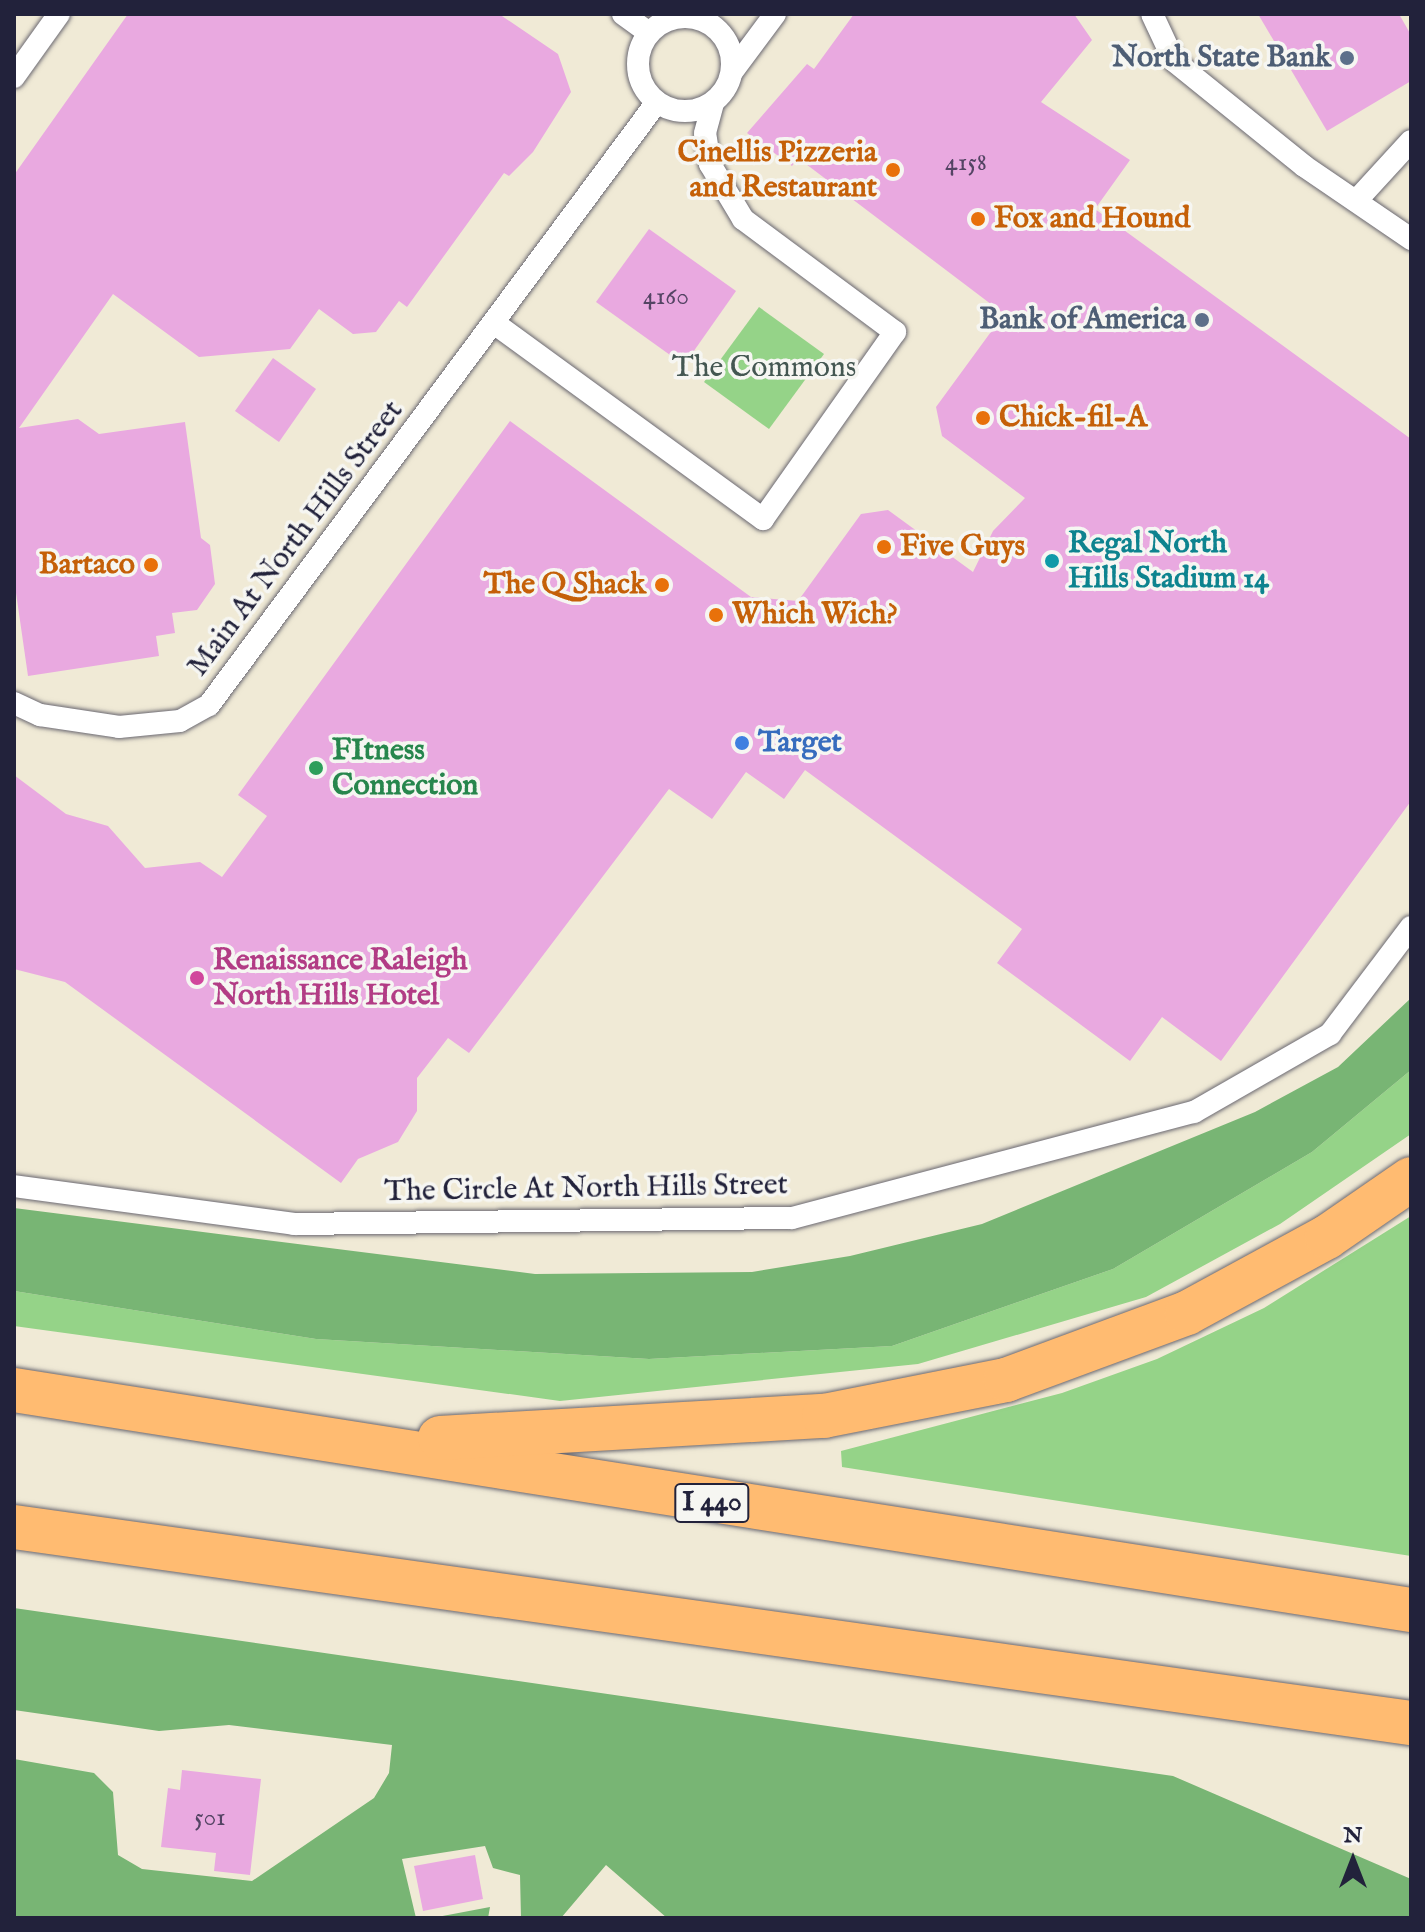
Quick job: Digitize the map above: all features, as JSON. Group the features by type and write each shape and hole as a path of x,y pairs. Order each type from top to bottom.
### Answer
{"highway":[{"path":"369,1442 824,1416 991,1384 1187,1313 1327,1237 1411,1179"},
{"name":"I 440","path":"14,1390 369,1442 1411,1610"},
{"path":"14,1527 1411,1723"}],"lane":[{"path":"14,77 59,14"},
{"path":"623,14 649,33"},
{"path":"494,323 763,519 895,332 743,219 710,164 705,133 713,103 775,14"},
{"path":"1152,14 1174,61 1356,201 1411,239"},
{"path":"713,103 685,112 657,102 639,77 649,33 676,16 690,16 718,30 732,72"},
{"name":"Main At North Hills Street","path":"14,703 40,715 119,727 180,721 209,705 657,102"},
{"path":"1356,201 1411,141"},
{"name":"The Circle At North Hills Street","path":"14,1186 294,1224 792,1218 1194,1112 1330,1034 1411,927"}],"green space":[{"name":"The Commons","path":"759,307 824,354 769,429 704,382"},
{"path":"1411,998 1411,1070 1312,1152 1113,1269 892,1346 649,1359 316,1339 14,1291 14,1208 535,1274 752,1272 850,1256 982,1224 1255,1112 1338,1067"},
{"path":"1411,1070 1411,1134 1280,1224 1146,1297 918,1364 560,1401 14,1326 14,1291 316,1339 649,1359 892,1346 1113,1269 1312,1152"},
{"path":"1411,1216 1411,1556 842,1467 841,1451 1062,1393 1157,1359 1264,1308"},
{"path":"14,1608 1173,1776 1411,1879 1411,1918 667,1918 606,1865 561,1918 521,1918 520,1875 493,1868 485,1846 402,1859 416,1918 14,1918 14,1759 94,1773 113,1792 118,1855 142,1869 252,1881 374,1798 389,1773 392,1745 229,1725 159,1731 14,1710"},
{"path":"490,1907 488,1918 432,1918"}],"building":[{"path":"128,14 499,14 558,54 571,92 533,152 509,176 504,173 407,307 399,301 376,332 353,334 319,309 290,349 199,357 113,294 19,428 78,419 99,434 185,422 201,538 210,545 215,584 197,610 172,613 175,633 156,636 159,656 28,676 14,579 14,175"},
{"path":"854,14 1074,14 1092,40 1041,102 1130,160 1095,209 1411,439 1411,801 1221,1061 1162,1017 1130,1061 997,963 1022,929 805,770 784,799 746,772 712,819 669,789 469,1053 448,1038 417,1078 417,1111 398,1142 358,1159 341,1183 65,982 14,969 14,775 66,814 108,826 145,868 200,862 222,877 267,816 238,795 510,421 751,597 798,601 861,514 888,510 973,572 993,531 1025,498 942,436 936,407 1004,314 798,158 792,166 747,133 807,64 814,69"},
{"name":"North State Bank","path":"1258,14 1399,14 1411,35 1411,81 1327,131"},
{"path":"649,229 736,291 684,365 596,302"},
{"path":"273,358 316,389 279,442 235,411"},
{"path":"182,1770 261,1779 250,1875 214,1871 216,1853 161,1847 168,1788 180,1790"},
{"path":"475,1855 483,1899 423,1911 414,1866"}],"place":[{"name":"North State Bank","path":"1347,58"},
{"name":"Cinellis Pizzeria and Restaurant","path":"893,170"},
{"name":"Fox and Hound","path":"978,219"},
{"name":"Bank of America","path":"1202,320"},
{"name":"Chick-fil-A","path":"983,418"},
{"name":"Five Guys","path":"884,547"},
{"name":"Regal North Hills Stadium 14","path":"1052,561"},
{"name":"Bartaco","path":"151,565"},
{"name":"The Q Shack","path":"662,585"},
{"name":"Which Wich?","path":"716,615"},
{"name":"Target","path":"742,743"},
{"name":"FItness Connection","path":"316,768"},
{"name":"Renaissance Raleigh North Hills Hotel","path":"197,978"}]}
